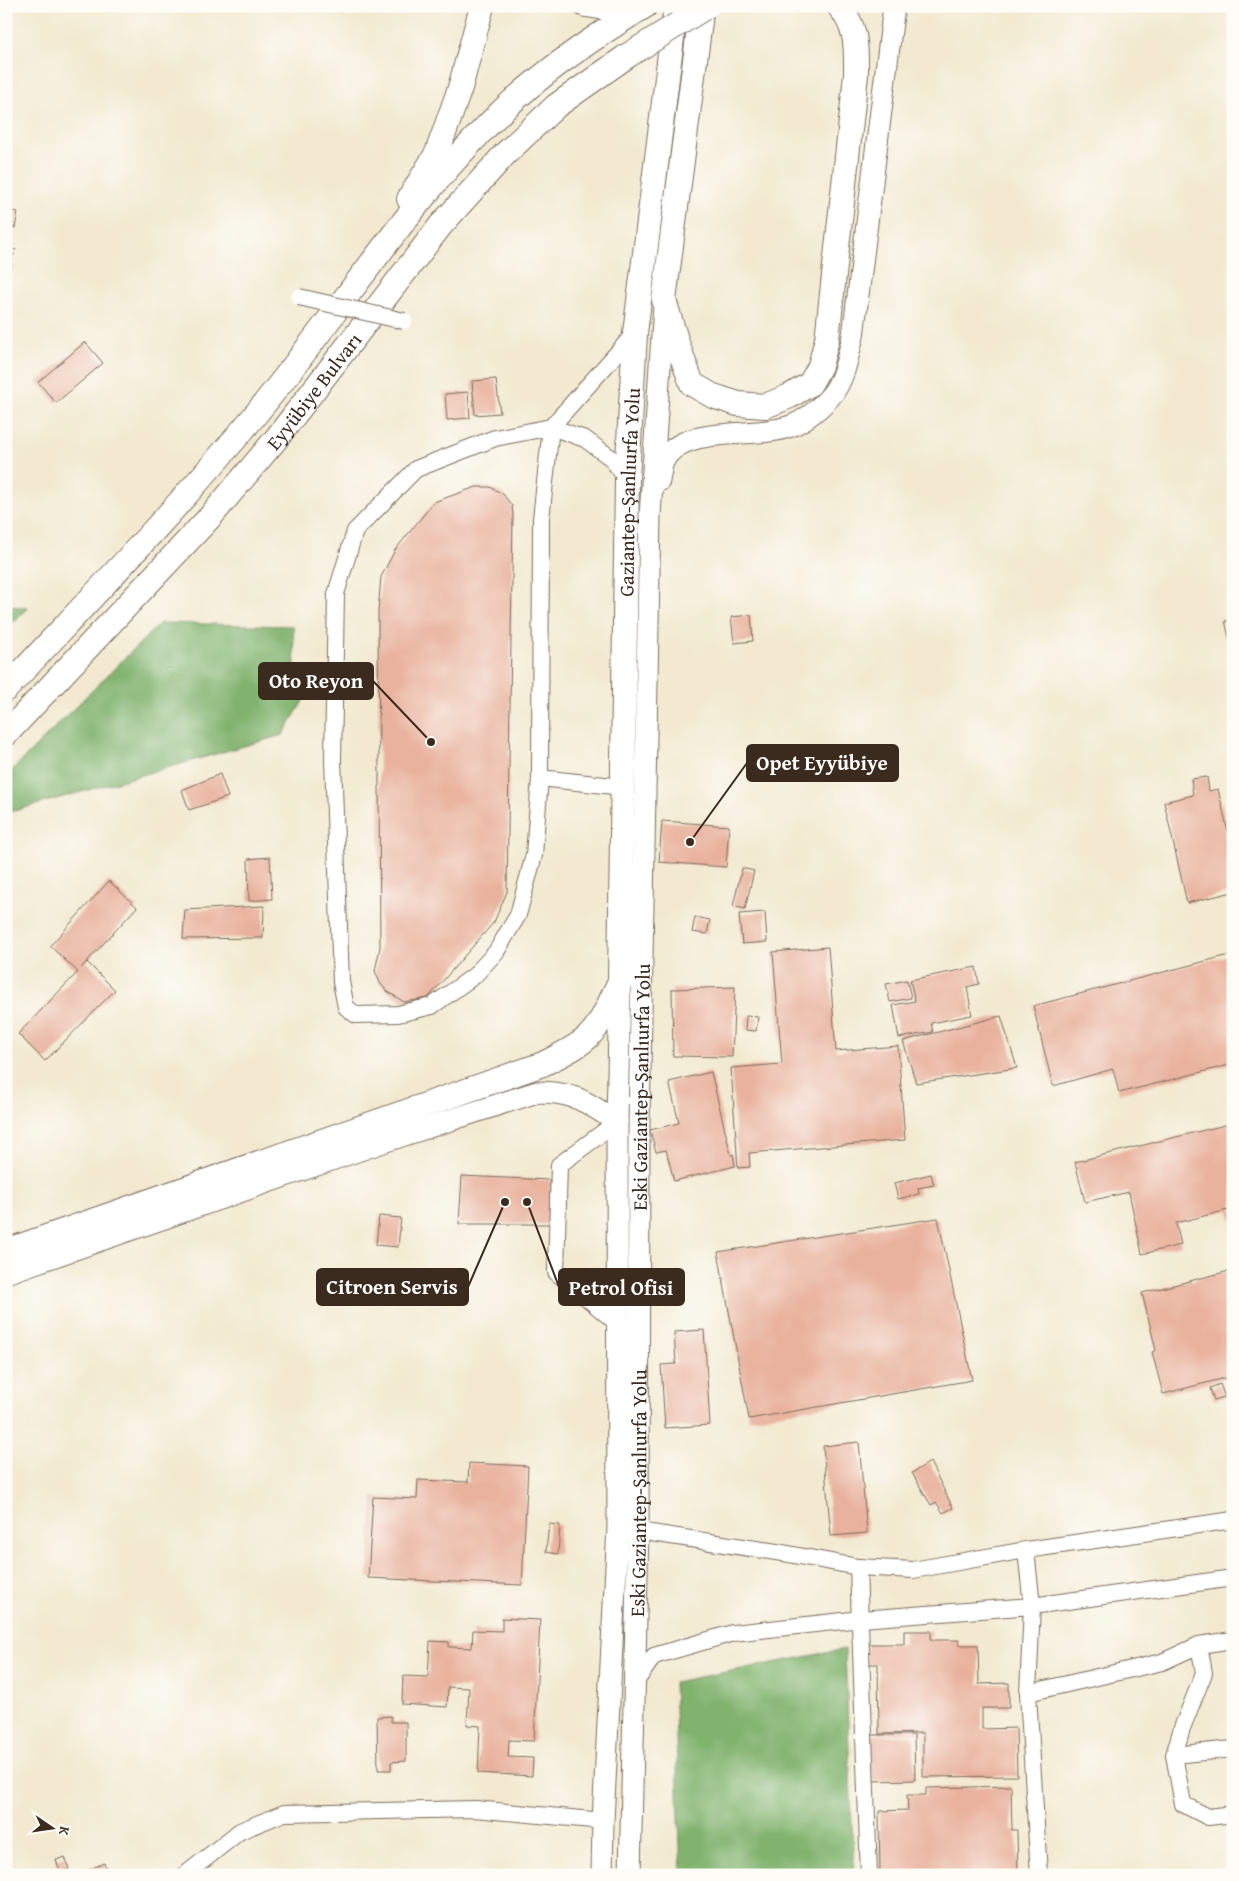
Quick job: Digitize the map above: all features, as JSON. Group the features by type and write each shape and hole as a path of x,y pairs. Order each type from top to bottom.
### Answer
{"highway":[{"path":"364,274 437,153 460,88 482,6"},
{"name":"Eyyübiye Bulvarı","path":"6,689 180,503 252,419 364,274 469,146 501,113 621,11 646,6"},
{"name":"Gaziantep-Şanlıurfa Yolu","path":"620,981 627,479 635,333 676,6"},
{"path":"702,6 664,300 692,384 713,396 738,404 765,406 790,396 810,384 820,366 827,339 856,75 856,42 851,20 839,6"},
{"name":"Eyyübiye Bulvarı","path":"6,734 211,516 276,439 441,225 504,154 556,106 627,56 707,6"},
{"path":"6,1251 543,1064 569,1050 590,1035 620,981"}],"main road":[{"path":"584,6 621,11"},
{"path":"650,515 663,462 676,448 692,438 763,432 791,426 814,412 832,394 844,373 853,336 894,6"},
{"name":"Eski Gaziantep-Şanlıurfa Yolu","path":"630,1875 636,1683 639,1136 650,515 664,300"},
{"name":"Eski Gaziantep-Şanlıurfa Yolu","path":"602,1875 602,1821 618,1527 617,1122 620,981"},
{"path":"6,1274 392,1138 537,1092 560,1092 576,1098 617,1122"}],"street":[{"path":"299,297 404,322"},
{"path":"627,479 611,458 585,439 551,426 495,438 416,469 356,532 336,594 332,759 341,982 346,1007 356,1015 398,1014 432,1006 474,976 496,952 518,915 534,855 540,778 541,519 551,426 635,333"},
{"path":"540,778 623,787"},
{"path":"617,1122 559,1165 556,1272 617,1322"},
{"path":"638,1531 783,1553 858,1567 913,1570 1026,1550 1233,1520"},
{"path":"1026,1550 1032,1606 1028,1692 1039,1875"},
{"path":"858,1567 870,1875"},
{"path":"636,1683 654,1656 733,1633 861,1619 1032,1606 1233,1578"},
{"path":"1028,1692 1162,1662 1199,1645 1233,1640"},
{"path":"1199,1645 1204,1673 1182,1728 1174,1755 1183,1804 1208,1817 1233,1814"},
{"path":"1174,1755 1233,1749"},
{"path":"185,1875 240,1832 284,1813 475,1809 602,1821"}],"path":[{"path":"6,284 15,249"}],"green space":[{"path":"6,606 28,607 6,630"},
{"path":"160,623 293,626 295,667 306,696 283,735 14,811 6,809 6,776"},
{"path":"845,1649 854,1875 681,1875 674,1682"}],"building":[{"path":"6,210 18,212 15,228 6,226"},
{"path":"85,342 103,363 56,403 38,382"},
{"path":"496,379 500,413 475,415 472,381"},
{"path":"468,392 470,418 447,420 445,394"},
{"path":"476,487 490,487 503,494 512,506 513,515 507,892 494,922 428,998 404,1002 387,991 380,983 375,971 380,947 378,611 381,577 395,550 434,502"},
{"path":"751,615 753,641 734,643 731,617"},
{"path":"1233,620 1233,649 1232,649 1225,621"},
{"path":"220,774 228,797 189,810 182,790"},
{"path":"1207,777 1209,791 1218,789 1233,853 1233,892 1187,903 1164,802 1193,795 1191,779"},
{"path":"662,821 729,826 726,867 659,862"},
{"path":"270,857 272,899 249,901 248,859"},
{"path":"742,868 754,871 745,909 733,906"},
{"path":"109,881 137,907 81,968 87,962 115,990 45,1061 18,1034 78,972 50,946"},
{"path":"264,906 263,938 183,939 185,910"},
{"path":"765,912 767,942 742,944 739,914"},
{"path":"695,917 710,920 707,934 692,932"},
{"path":"828,947 836,1051 898,1046 905,1140 749,1153 750,1167 738,1168 731,1068 782,1064 773,952"},
{"path":"1233,954 1233,1064 1119,1093 1113,1069 1053,1086 1033,1006"},
{"path":"976,967 979,984 967,987 972,1015 931,1023 933,1032 899,1038 893,1005 915,1001 910,980"},
{"path":"907,980 911,998 890,1002 886,984"},
{"path":"735,987 732,1057 673,1056 672,989"},
{"path":"746,1016 758,1017 756,1031 745,1030"},
{"path":"1001,1016 1017,1068 916,1083 903,1041"},
{"path":"711,1072 735,1166 674,1181 666,1150 656,1152 650,1130 679,1123 669,1082"},
{"path":"1233,1123 1233,1223 1228,1210 1176,1223 1181,1245 1142,1254 1129,1192 1085,1202 1075,1162"},
{"path":"931,1174 934,1185 918,1188 919,1194 898,1199 894,1183"},
{"path":"462,1176 550,1180 550,1224 459,1224"},
{"path":"379,1216 401,1218 398,1247 376,1245"},
{"path":"938,1218 972,1380 749,1419 718,1252"},
{"path":"1233,1270 1233,1376 1163,1394 1152,1352 1156,1350 1142,1293"},
{"path":"704,1330 710,1425 665,1428 661,1365 676,1364 674,1332"},
{"path":"1220,1384 1225,1397 1214,1400 1210,1388"},
{"path":"859,1442 867,1533 831,1536 823,1446"},
{"path":"930,1462 953,1508 943,1513 936,1502 931,1505 912,1473"},
{"path":"469,1463 528,1466 522,1585 368,1578 373,1497 417,1499 418,1480 468,1482"},
{"path":"549,1524 560,1525 558,1554 546,1552"},
{"path":"502,1618 540,1620 534,1741 509,1740 508,1757 533,1758 532,1776 478,1773 480,1726 467,1725 469,1688 448,1687 447,1707 402,1704 403,1676 428,1677 430,1641 449,1642 449,1647 472,1648 473,1630 502,1631"},
{"path":"904,1631 931,1631 931,1640 959,1640 959,1645 978,1645 979,1684 1009,1683 1009,1708 982,1708 982,1729 1016,1728 1017,1776 923,1777 923,1733 879,1734 878,1664 867,1664 867,1644 904,1644"},
{"path":"391,1716 391,1722 406,1722 406,1761 391,1762 391,1770 378,1770 377,1717"},
{"path":"870,1735 914,1735 915,1780 870,1781"},
{"path":"1011,1786 1012,1830 1017,1830 1018,1875 880,1875 879,1811 908,1810 907,1795 926,1795 926,1788"},
{"path":"65,1857 69,1869 60,1872 56,1860"},
{"path":"104,1863 109,1875 77,1875"}],"place":[{"name":"Oto Reyon","path":"431,742"},
{"name":"Opet Eyyübiye","path":"690,842"},
{"name":"Citroen Servis","path":"505,1202"},
{"name":"Petrol Ofisi","path":"527,1202"}]}
